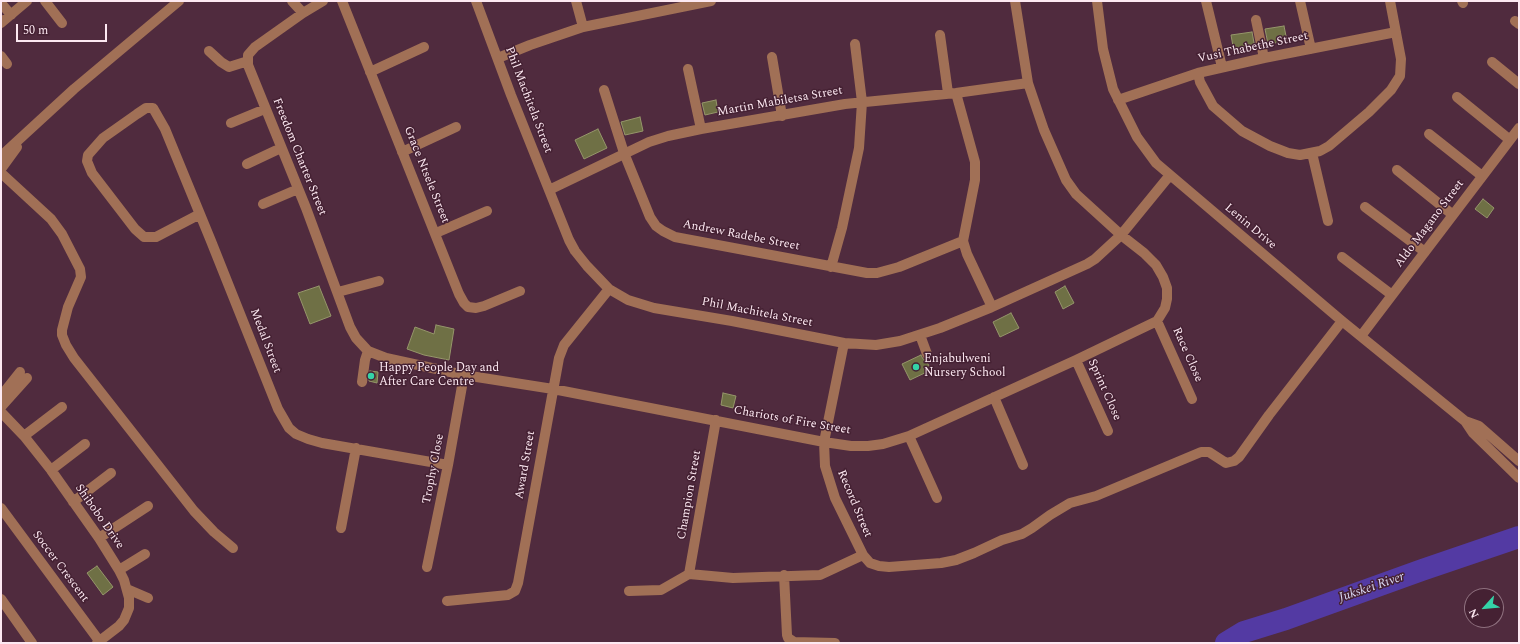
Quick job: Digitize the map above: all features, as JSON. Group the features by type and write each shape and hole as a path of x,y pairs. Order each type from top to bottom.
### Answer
{"street":[{"path":"1,23 27,1"},
{"path":"45,1 62,22"},
{"path":"1,156 74,89 179,1"},
{"path":"292,1 303,13"},
{"path":"209,51 229,67 248,61 248,55 255,47 303,13 323,1"},
{"name":"Grace Ntsele Street","path":"342,1 436,233 459,294 464,303 468,307 476,308 520,291"},
{"name":"Phil Machitela Street","path":"476,1 511,95 569,240 575,251 609,289 628,300 654,308 732,321 844,343 876,345 890,344 920,335 992,307 1087,264 1095,259 1121,235 1170,175"},
{"path":"576,1 583,27"},
{"path":"498,58 530,45 583,27 674,5 711,1"},
{"path":"1015,1 1028,83 1044,130 1068,184 1076,194 1156,265 1167,288 1165,308 1157,321"},
{"name":"Lenin Drive","path":"1097,1 1103,49 1113,89 1127,119 1146,150 1170,175 1342,321 1465,421 1473,433 1519,478"},
{"path":"1206,1 1222,67"},
{"path":"1300,1 1311,49"},
{"path":"1198,73 1200,82 1213,106 1242,132 1263,143 1288,153 1300,155 1312,153 1328,146 1343,135 1369,112 1396,83 1400,76 1402,68 1390,1"},
{"path":"1,3 11,15"},
{"path":"1256,20 1264,58"},
{"name":"Vusi Thabethe Street","path":"1118,100 1198,73 1222,67 1396,32"},
{"path":"940,34 952,93 975,162 975,180 962,241 992,307"},
{"path":"831,267 842,228 859,148 862,102 855,44"},
{"path":"370,72 424,47"},
{"path":"772,57 782,116"},
{"name":"Freedom Charter Street","path":"248,61 249,69 298,189 350,327 356,338 368,351"},
{"path":"1492,62 1519,84"},
{"path":"688,69 702,129"},
{"name":"Martin Mabiletsa Street","path":"549,190 649,142 702,129 782,116 817,108 1028,83"},
{"name":"Andrew Radebe Street","path":"604,90 624,153 650,217 656,226 663,232 675,237 867,273 877,273 898,267 962,241"},
{"path":"1457,97 1510,140"},
{"name":"Medal Street","path":"200,214 156,237 144,237 135,229 88,166 88,155 103,138 146,108 151,107 155,110 165,129 200,214 278,409 289,428 296,434 308,439 448,465"},
{"path":"230,123 265,109"},
{"path":"402,152 456,127"},
{"name":"Aldo Magano Street","path":"1361,336 1519,128"},
{"path":"1,169 28,131"},
{"path":"1429,134 1482,176"},
{"path":"247,164 281,148"},
{"path":"1312,153 1328,221"},
{"path":"1397,170 1453,215"},
{"path":"1,173 51,219 62,234 80,269 81,277 68,307 62,330 66,345 74,358 194,511 214,532 233,548"},
{"path":"263,204 298,189"},
{"path":"1365,207 1425,252"},
{"path":"436,233 487,211"},
{"path":"1342,257 1392,296"},
{"path":"338,292 379,281"},
{"name":"Award Street","path":"447,601 508,595 512,594 517,588 559,358 564,345 609,289"},
{"name":"Chariots of Fire Street","path":"368,351 386,358 464,375 553,389 824,442 851,446 868,446 883,444 909,436 1076,360 1157,321"},
{"name":"Race Close","path":"1157,321 1192,399"},
{"path":"629,591 661,590 689,574 733,578 820,575 863,555 870,563 878,566 889,567 941,563 956,560 1002,540 1022,534 1070,503 1096,496 1201,452 1209,452 1226,463 1234,461 1239,457 1269,415 1342,321"},
{"path":"920,335 927,354"},
{"name":"Record Street","path":"844,343 824,442 825,466 835,498 863,555"},
{"path":"362,382 365,360 368,351"},
{"name":"Sprint Close","path":"1076,360 1108,431"},
{"path":"1,396 23,375 1,407"},
{"name":"Trophy Close","path":"427,566 448,465 464,375"},
{"path":"994,397 1023,465"},
{"path":"24,436 62,407"},
{"name":"Shibobo Drive","path":"1,412 24,436 49,468 119,570 127,589 129,608 124,620 119,626 98,642"},
{"name":"Champion Street","path":"689,574 716,420"},
{"name":"Lenin Drive","path":"1465,421 1479,426 1518,458"},
{"path":"909,436 937,498"},
{"path":"49,468 83,442"},
{"path":"341,528 356,448"},
{"path":"1508,468 1518,458"},
{"path":"73,502 111,473"},
{"path":"98,538 148,506"},
{"name":"Soccer Crescent","path":"1,508 98,642"},
{"path":"119,570 145,554"},
{"path":"784,576 788,638 794,642 835,643"},
{"path":"127,589 148,598"},
{"path":"1,599 32,643"}],"building":[{"path":"1284,26 1287,41 1268,44 1265,29"},
{"path":"1252,32 1255,48 1234,52 1231,35"},
{"path":"716,100 718,112 705,115 702,103"},
{"path":"640,117 643,131 625,135 621,122"},
{"path":"598,129 607,148 584,159 575,140"},
{"path":"1483,199 1494,208 1487,218 1475,209"},
{"path":"319,286 331,316 310,324 298,293"},
{"path":"1065,286 1074,303 1063,309 1055,292"},
{"path":"1011,313 1019,328 1000,337 993,322"},
{"path":"436,325 454,329 449,360 424,355 407,349 415,327 434,334"},
{"name":"Enjabulweni Nursery School","path":"921,355 923,359 926,360 931,370 910,380 902,364"},
{"path":"370,371 378,372 377,383 369,381"},
{"path":"723,393 736,396 733,408 721,405"},
{"path":"97,566 113,587 103,595 87,573"}],"waterway":[{"name":"Jukskei River","path":"1226,643 1244,632 1286,619 1519,537"}],"place":[{"name":"Enjabulweni Nursery School","path":"916,367"},
{"name":"Happy People Day and After Care Centre","path":"371,376"}]}
